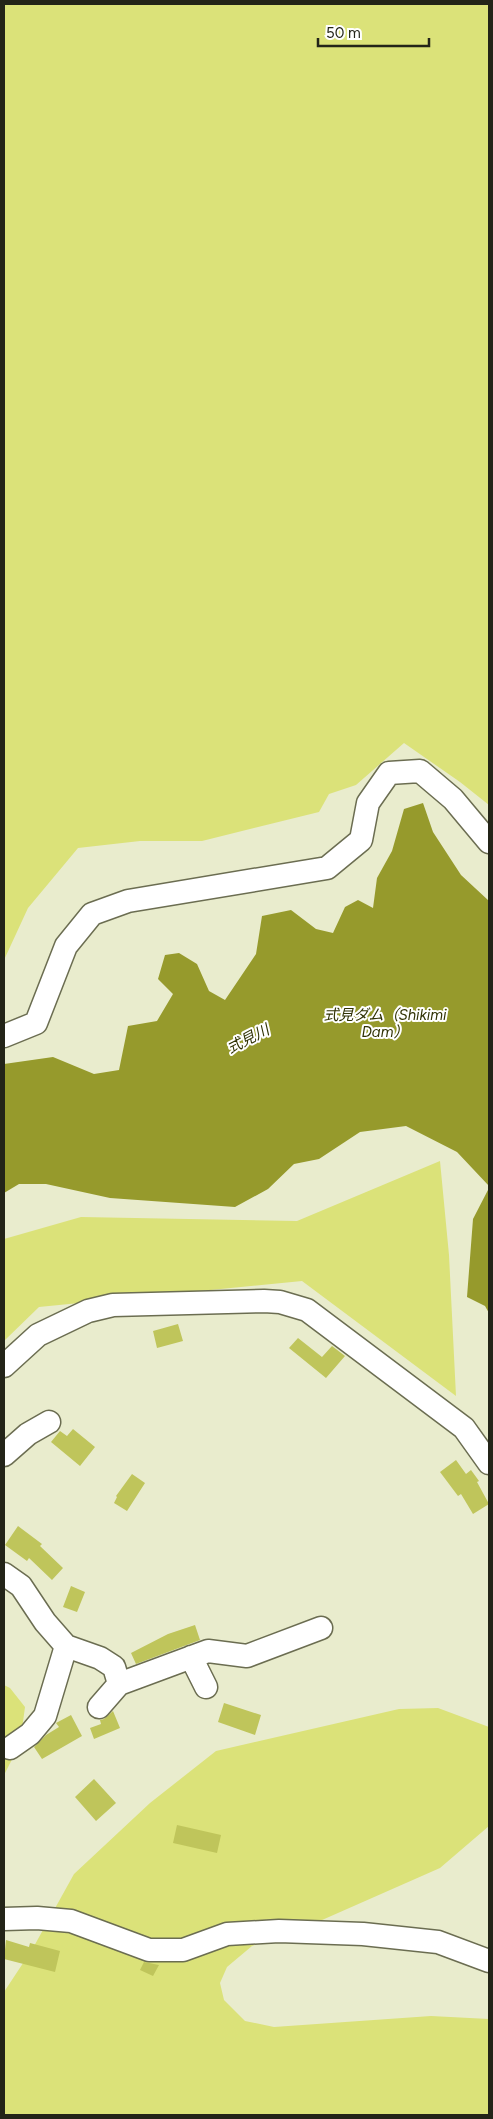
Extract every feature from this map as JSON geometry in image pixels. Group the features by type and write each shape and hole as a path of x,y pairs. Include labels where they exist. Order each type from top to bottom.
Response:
{"street":[{"path":"4,1036 36,1022 66,946 92,914 128,902 327,868 361,840 368,803 389,773 420,771 453,799 489,842"},
{"path":"4,1366 38,1335 88,1311 113,1305 280,1302 308,1310 464,1428 489,1463"},
{"path":"4,1455 28,1434 49,1422"},
{"path":"4,1574 21,1586 45,1622 66,1646 100,1658 114,1667 119,1684"},
{"path":"99,1707 119,1684 191,1657 208,1652 246,1656 321,1628"},
{"path":"10,1748 30,1734 45,1716 66,1646"},
{"path":"191,1657 206,1687"},
{"path":"4,1919 37,1918 71,1921 149,1950 183,1950 227,1934 279,1931 364,1934 438,1942 489,1961"}],"green space":[{"path":"4,4 489,4 489,805 404,743 356,785 329,794 319,812 202,841 140,841 78,848 28,908 4,960"},
{"path":"440,1161 449,1255 456,1396 302,1281 39,1307 4,1341 4,1239 81,1217 297,1221"},
{"path":"4,1685 10,1688 25,1707 20,1744 4,1775"},
{"path":"438,1708 489,1727 489,1826 440,1868 313,1924 252,1946 227,1967 220,1983 224,2000 245,2021 274,2027 431,2016 489,2019 489,2115 4,2115 4,1992 33,1948 74,1874 150,1803 216,1751 399,1709"}],"water":[{"name":"式見ダム（Shikimi Dam）","path":"423,803 433,832 461,875 489,901 489,1186 457,1152 406,1126 360,1132 319,1159 294,1164 268,1189 235,1207 110,1198 46,1184 19,1184 4,1193 4,1064 53,1057 94,1074 119,1070 128,1026 157,1021 173,994 158,979 165,955 179,953 197,964 209,991 225,1000 256,954 262,916 291,910 316,929 333,933 345,907 358,900 373,908 377,878 392,851 404,809"},
{"path":"489,1188 489,1313 485,1306 467,1297 473,1219"}],"building":[{"path":"178,1324 183,1341 157,1348 153,1331"},
{"path":"298,1338 322,1357 332,1346 345,1356 326,1378 289,1348"},
{"path":"73,1429 95,1447 80,1466 51,1442 60,1431 67,1436"},
{"path":"456,1460 466,1474 471,1470 479,1481 477,1482 489,1504 473,1514 461,1494 458,1496 440,1472"},
{"path":"132,1474 145,1483 127,1511 114,1503 116,1496"},
{"path":"18,1526 42,1544 40,1546 63,1568 52,1580 29,1558 27,1561 5,1545"},
{"path":"71,1586 85,1592 77,1612 63,1607"},
{"path":"195,1625 200,1640 136,1664 131,1653 168,1634"},
{"path":"224,1703 261,1715 255,1735 218,1722"},
{"path":"113,1711 120,1728 94,1739 90,1728 101,1724 100,1720"},
{"path":"71,1715 82,1736 42,1759 34,1747 46,1735 59,1727 56,1723"},
{"path":"94,1779 116,1803 96,1821 75,1797"},
{"path":"177,1825 221,1835 217,1853 173,1843"},
{"path":"6,1940 29,1947 30,1943 60,1951 55,1972 4,1959"},
{"path":"144,1962 159,1965 153,1976 140,1970"}],"water label":[{"name":"式見川","path":"248,1039"}]}
